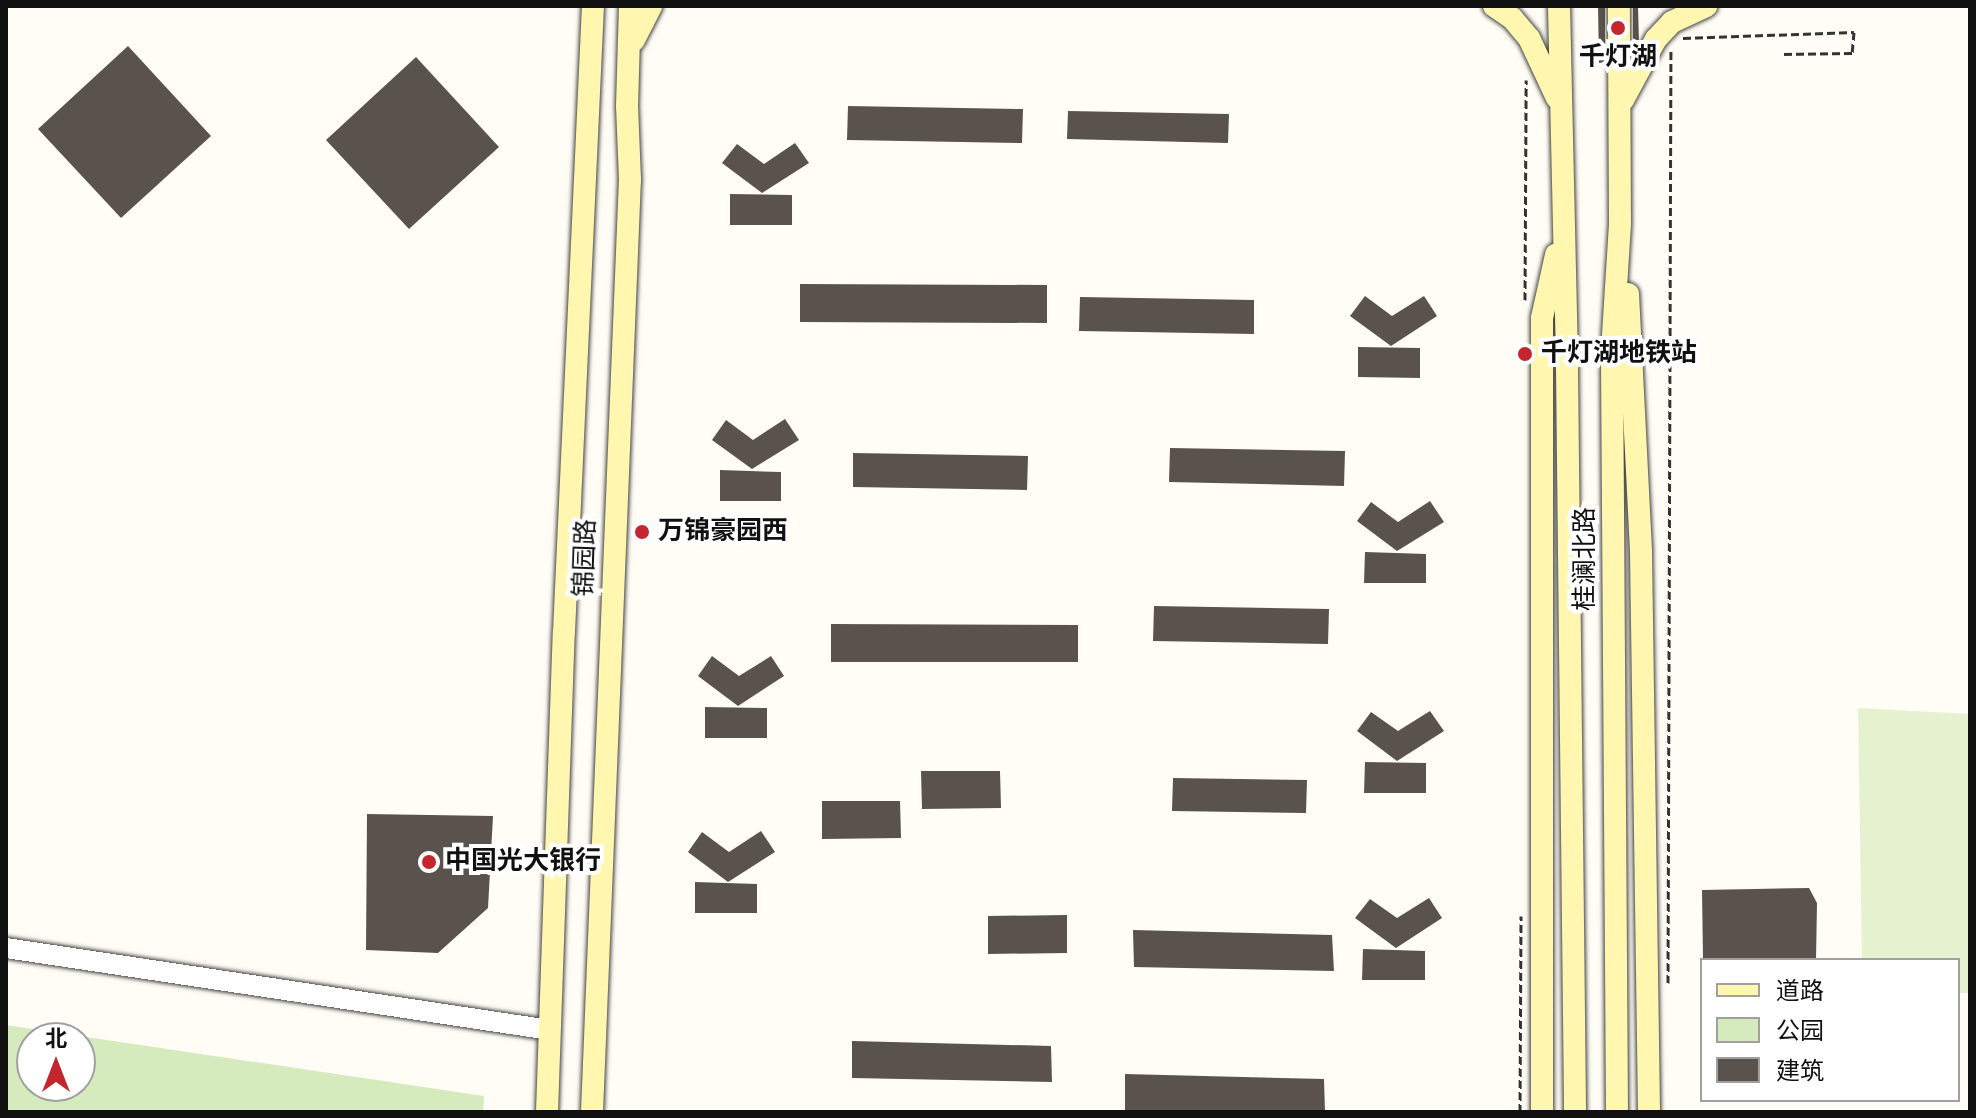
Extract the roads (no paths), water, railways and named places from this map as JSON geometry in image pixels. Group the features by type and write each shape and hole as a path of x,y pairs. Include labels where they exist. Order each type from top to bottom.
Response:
{"main road":[{"path":"579,6 589,50"},
{"path":"547,1112 593,6"},
{"name":"锦园路","path":"592,1112 630,180 630,6"},
{"path":"628,52 651,6"},
{"path":"1494,6 1512,18 1529,38 1561,106"},
{"name":"桂澜北路","path":"1559,6 1575,1112"},
{"name":"桂澜北路","path":"1617,1112 1612,351 1620,223 1619,6"},
{"path":"1619,109 1656,39 1672,22 1706,6"},
{"path":"1542,1112 1542,318 1564,218"},
{"path":"1620,223 1629,302 1641,552 1649,1112"}],"street":[{"path":"6,948 550,1030"}],"place":[{"name":"千灯湖","path":"1618,28"},
{"name":"千灯湖地铁站","path":"1525,354"},
{"name":"万锦豪园西","path":"642,532"},
{"name":"中国光大银行","path":"429,862"}]}
